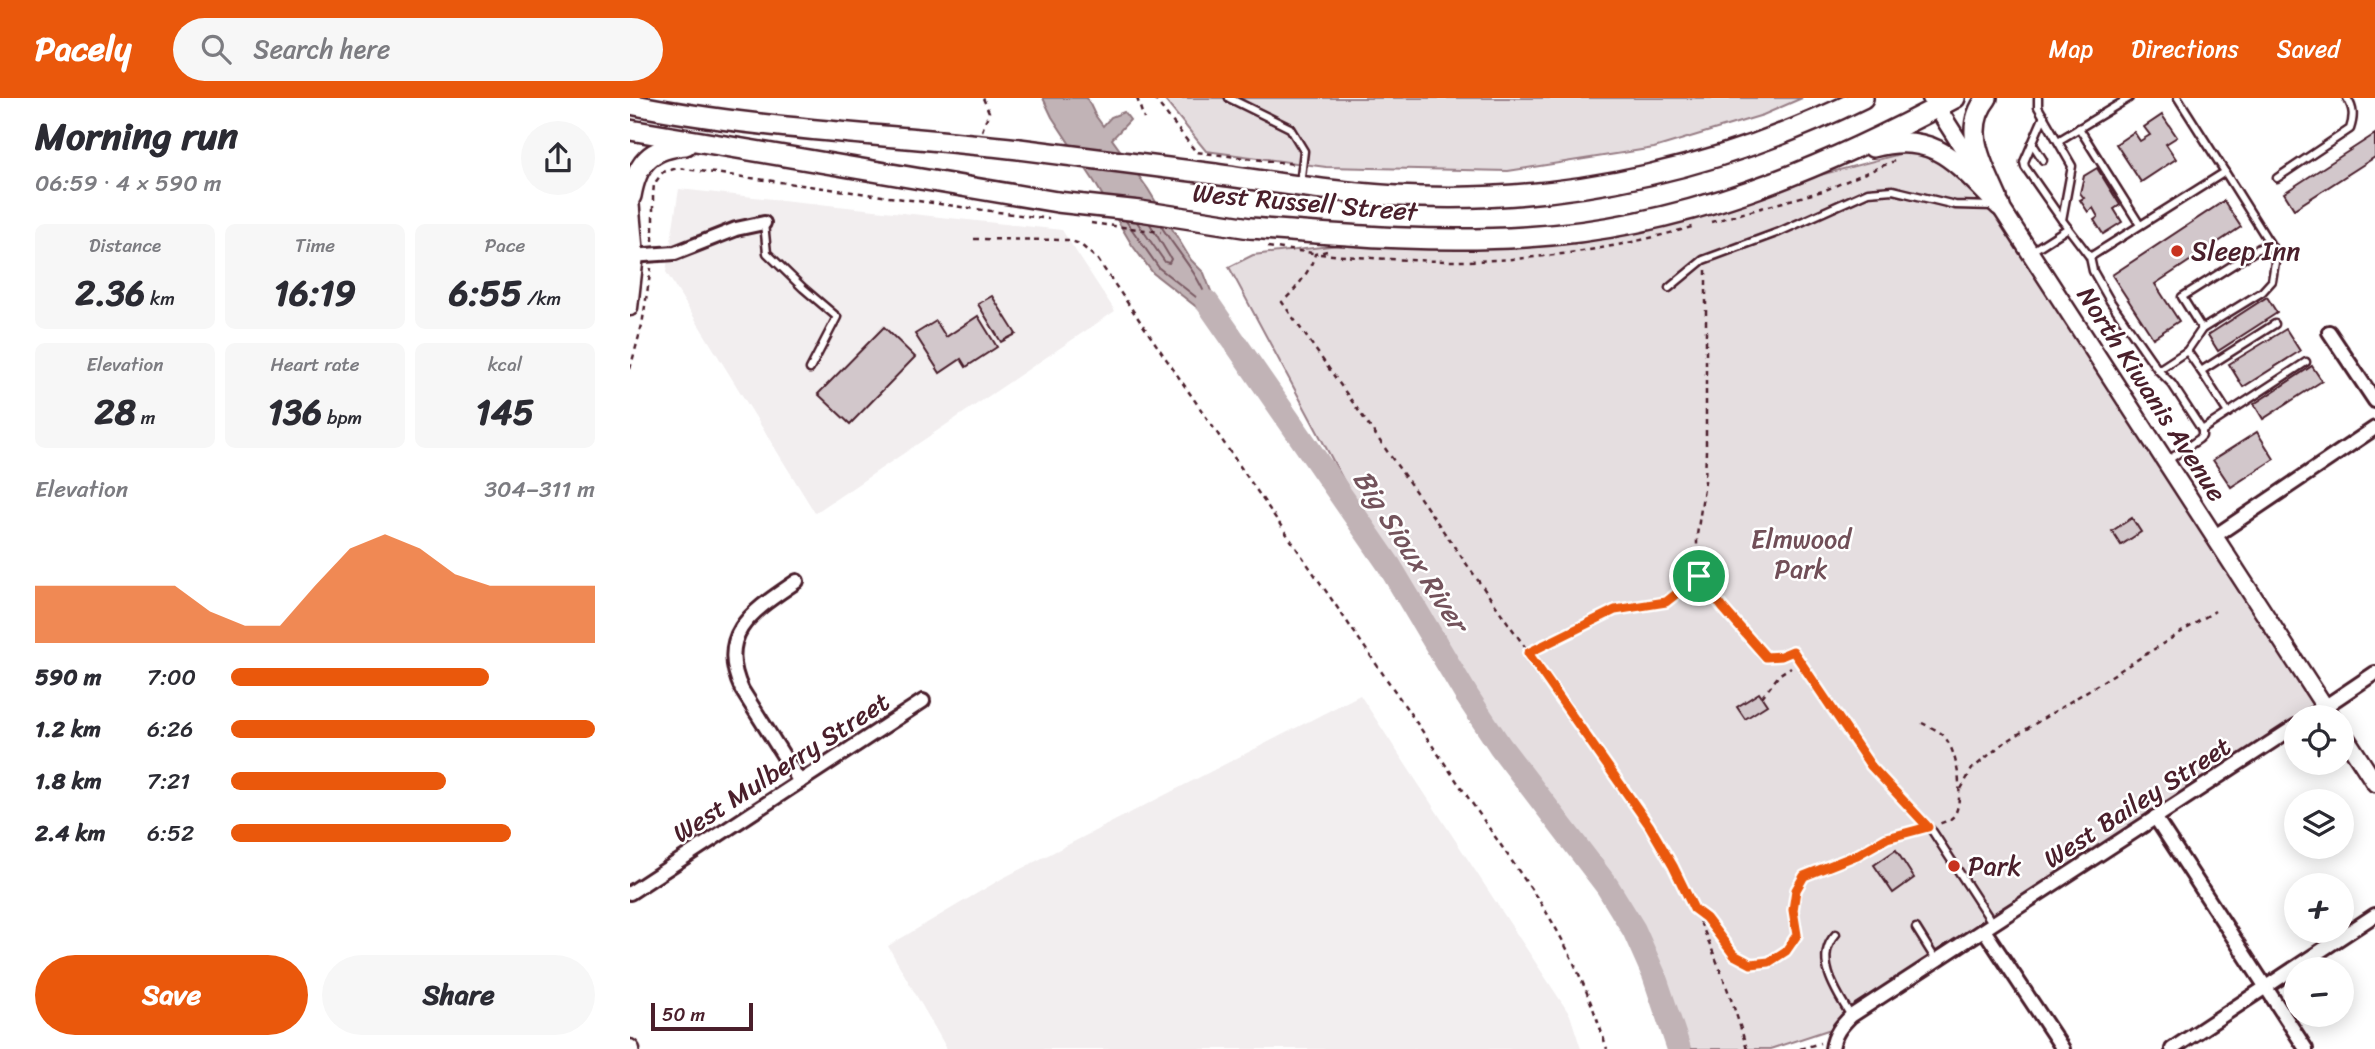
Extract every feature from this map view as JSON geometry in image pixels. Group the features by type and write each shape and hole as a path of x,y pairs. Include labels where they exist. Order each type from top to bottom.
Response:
{"highway":[{"name":"West Russell Street","path":"630,104 732,122 980,144 1299,187 1422,197 1519,195 1608,184 1702,162 1806,125 1863,98"},
{"name":"West Russell Street","path":"630,131 1058,211 1140,211 1251,228 1390,239 1490,239 1570,233 1689,211 1829,162 1934,103 1955,98"},
{"path":"1987,98 1979,110 1974,134 1976,147 2000,205"},
{"path":"1829,162 1891,143 1918,142 1954,161 2000,205"},
{"path":"631,192 637,170 660,150 689,144 716,146"}],"main road":[{"name":"North Kiwanis Avenue","path":"1934,103 2324,705"},
{"path":"2354,751 2375,783"}],"street":[{"path":"630,309 633,255 631,192"},
{"path":"633,255 675,253 736,229 764,223"},
{"path":"2329,332 2375,401"},
{"path":"2215,536 2375,428"},
{"path":"797,581 747,619 736,638 732,658 742,690 800,782"},
{"path":"2336,705 2375,673"},
{"name":"West Mulberry Street","path":"630,893 923,701"},
{"name":"West Bailey Street","path":"1833,1044 1840,1026 1851,1016 2284,734"},
{"path":"2155,817 2306,1049"},
{"path":"2172,1049 2375,915"},
{"path":"1989,927 2063,1049"}],"lane":[{"path":"1229,98 1290,128 1304,151 1299,187"},
{"path":"2038,98 2038,107 2072,166 2062,220"},
{"path":"2057,141 2129,98"},
{"path":"2158,370 2187,351 2202,329 2269,287 2275,262 2269,242 2178,98"},
{"path":"2277,178 2350,129 2354,118 2353,107 2347,98"},
{"path":"2043,116 2024,162 2025,167 2090,257 2093,271 2110,301 2158,370 2172,384 2202,430 2199,439 2167,461"},
{"path":"2079,128 2140,225"},
{"path":"2032,144 2043,160"},
{"path":"2090,257 2225,172"},
{"path":"2060,183 2066,193"},
{"path":"1669,288 1703,260 1779,232 1868,192 1893,190 1955,205 2000,205"},
{"path":"764,223 767,253 837,317 810,369"},
{"path":"2031,253 2068,228"},
{"path":"2202,329 2182,297 2269,242"},
{"path":"2201,371 2275,324"},
{"path":"2187,351 2228,413"},
{"path":"2202,430 2306,362"},
{"path":"1795,654 1871,766 1928,827 1989,927"},
{"path":"1916,928 1936,960"},
{"path":"1836,934 1825,951 1835,990 1851,1016"}],"path":[{"path":"980,144 982,129 989,112 983,98"},
{"path":"1137,98 1144,119"},
{"path":"1154,98 1196,152 1301,165"},
{"path":"653,239 654,184 663,172 678,168 1058,211"},
{"path":"1084,223 1164,232"},
{"path":"974,239 1068,240 1080,244 1098,260 1546,911 1564,940 1584,982 1607,1049"},
{"path":"1315,254 1289,297 1282,302 1649,825 1694,909 1727,987 1747,1049"},
{"path":"1703,260 1707,272 1706,450 1705,482 1697,535 1699,576 1766,657 1781,656 1793,651 1795,654"},
{"path":"630,369 642,326 652,265"},
{"path":"1528,653 1615,610 1666,602 1699,576"},
{"path":"1959,792 1972,769 2001,745 2215,611"},
{"path":"1762,697 1780,674 1800,662"},
{"path":"1694,909 1706,918 1734,955 1751,964 1769,962 1786,951 1797,935 1793,910 1796,890 1804,876 1857,855 1887,838 1949,820 1956,814 1959,792 1951,748 1942,734 1923,723"},
{"path":"1800,1049 1833,1044"}],"shaded area":[{"path":"679,189 1062,230 1115,311 815,513 666,272"},
{"path":"1360,695 1570,1015 1581,1049 947,1049 888,946 1003,878"}],"green space":[{"path":"1163,98 1802,98 1763,115 1654,148 1508,171 1326,167 1206,151"},
{"name":"Elmwood Park","path":"1930,146 2000,206 2324,705 2284,705 2284,734 1840,1026 1770,1049 1679,1049 1654,975 1634,930 1607,886 1500,746 1429,633 1389,565 1229,267 1253,255 1390,239 1570,233 1729,199"}],"water":[{"path":"1043,98 1087,98 1103,126 1111,117 1124,112 1130,120 1112,139 1148,189 1191,260 1204,273 1226,330 1153,273 1132,245 1052,117"}],"building":[{"path":"2162,115 2177,137 2166,144 2176,159 2141,182 2116,144 2134,132 2140,141 2150,135 2144,127"},
{"path":"2375,134 2375,157 2294,209 2284,193"},
{"path":"2097,168 2120,205 2114,209 2122,222 2103,234 2094,220 2098,217 2093,208 2088,212 2080,200 2084,198 2080,193 2084,176"},
{"name":"Sleep Inn","path":"2224,201 2241,227 2155,284 2179,321 2153,338 2112,275"},
{"path":"992,296 1016,334 1001,342 978,304"},
{"path":"2267,297 2277,313 2218,351 2208,335"},
{"path":"978,316 997,347 966,367 961,359 940,373 915,334 936,321 946,337"},
{"path":"884,327 915,357 850,424 818,394"},
{"path":"2286,329 2300,351 2243,387 2229,364"},
{"path":"2312,366 2322,381 2263,419 2254,404"},
{"path":"2257,432 2274,459 2231,487 2213,460"},
{"path":"2132,518 2141,532 2121,545 2112,531"},
{"path":"1759,693 1767,705 1745,719 1737,707"},
{"path":"1896,850 1914,878 1893,893 1874,865"}],"waterway":[{"name":"Big Sioux River","path":"1207,302 1389,565 1500,746 1607,886 1634,930 1654,975 1679,1049"}],"place":[{"name":"Sleep Inn","path":"2177,251"},
{"name":"Park","path":"1954,866"}],"route":[{"path":"1699,576 1766,657 1781,656 1793,651 1861,753 1928,827 1887,838 1857,855 1804,876 1796,890 1793,910 1797,935 1786,951 1769,962 1751,964 1734,955 1706,918 1694,909 1649,825 1528,653 1615,610 1666,602 1699,576"}]}
